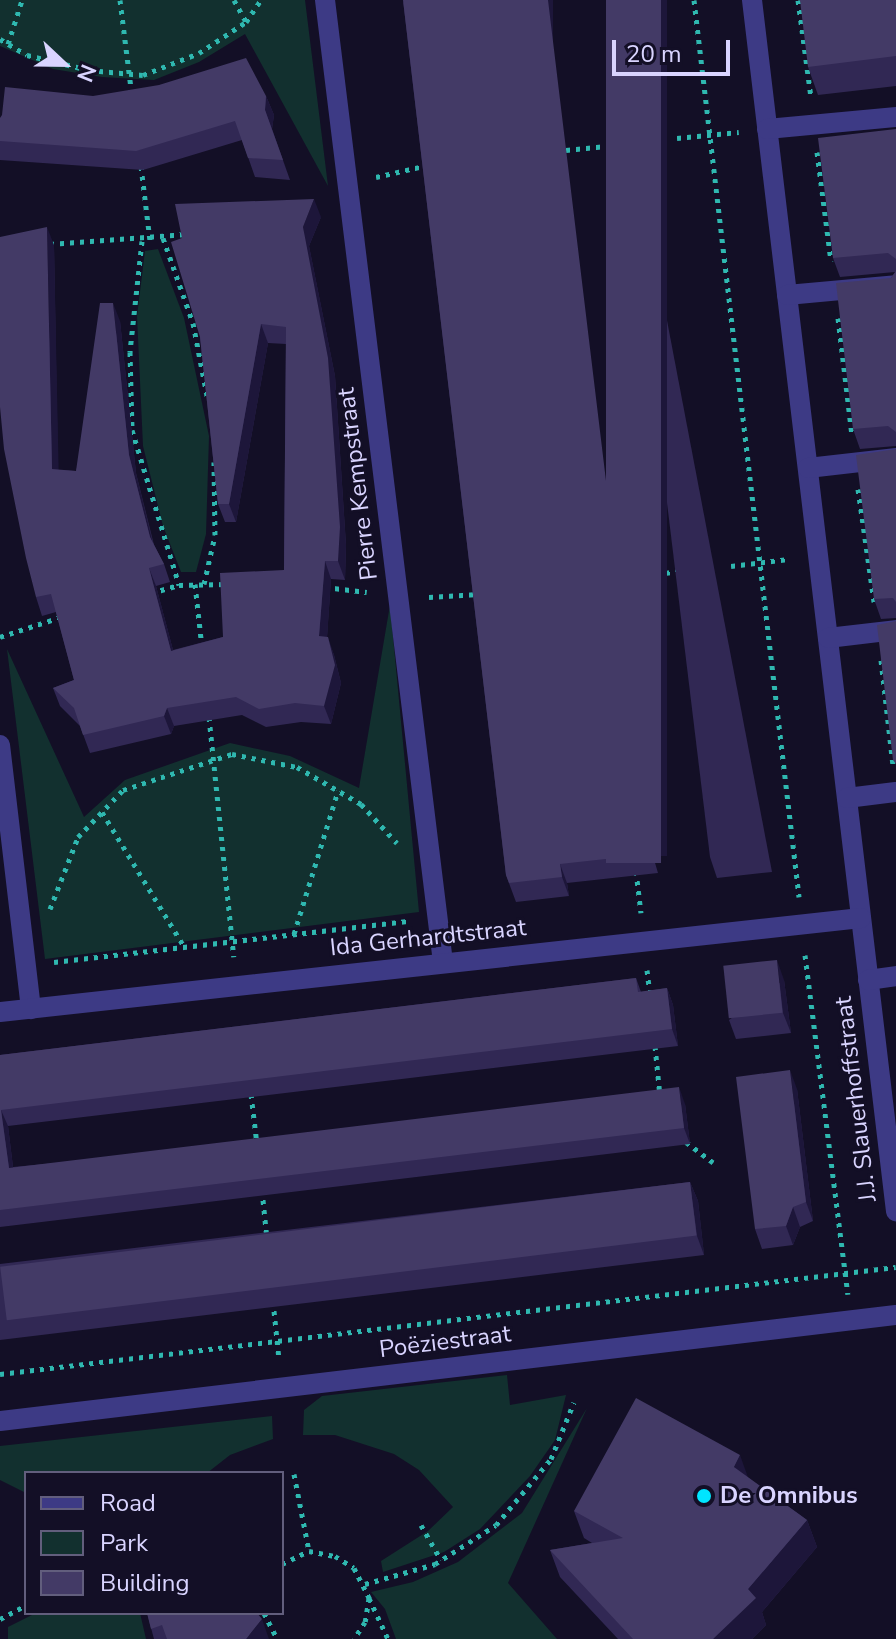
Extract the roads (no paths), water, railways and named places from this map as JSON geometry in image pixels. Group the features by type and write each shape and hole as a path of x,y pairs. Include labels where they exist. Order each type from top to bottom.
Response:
{"street":[{"name":"Pierre Kempstraat","path":"325,0 443,962"},
{"name":"J.J. Slauerhoffstraat","path":"752,0 896,1211"},
{"path":"767,129 896,117"},
{"path":"787,295 896,285"},
{"path":"808,468 896,458"},
{"path":"828,638 887,631"},
{"path":"0,745 31,1009"},
{"path":"847,798 896,792"},
{"name":"Ida Gerhardtstraat","path":"0,1012 861,918"},
{"name":"J.J. Slauerhoffstraat","path":"868,980 896,976"},
{"name":"Poëziestraat","path":"0,1421 896,1315"}],"place":[{"name":"De Omnibus","path":"704,1496"}]}
